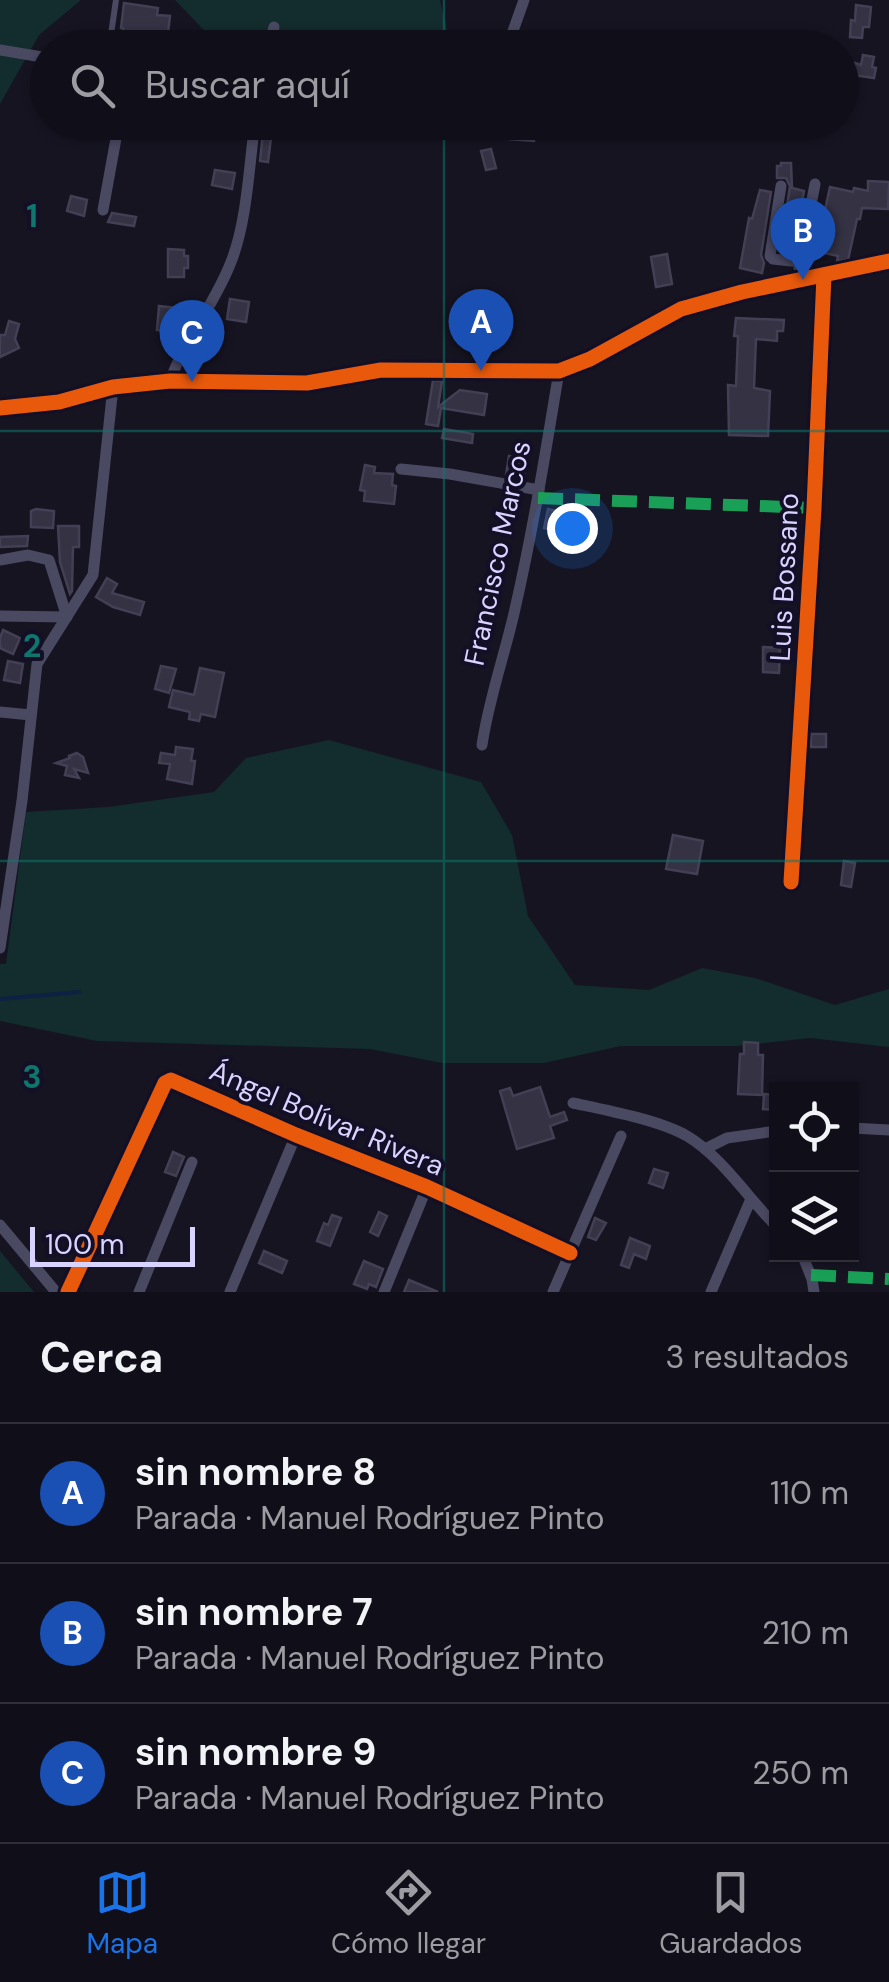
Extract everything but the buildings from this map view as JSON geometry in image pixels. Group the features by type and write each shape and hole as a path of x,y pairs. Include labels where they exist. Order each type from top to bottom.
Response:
{"street":[{"path":"513,30 524,0"},
{"path":"0,50 30,55"},
{"path":"103,210 116,140"},
{"path":"170,381 178,358 232,262 239,239 253,140"},
{"path":"797,281 815,184"},
{"path":"781,186 770,256 800,262"},
{"path":"0,408 59,402 113,387 170,381 307,383 381,370 560,371 681,310 742,292 889,261"},
{"name":"Luis Bossano","path":"790,882 814,508 824,275"},
{"name":"Francisco Marcos","path":"482,745 488,705 514,611 560,371"},
{"path":"0,948 37,664 93,575 113,387"},
{"path":"401,469 539,490"},
{"path":"0,560 28,555 49,560 67,617"},
{"path":"0,616 67,617"},
{"path":"0,712 32,715"},
{"name":"Ángel Bolívar Rivera","path":"68,1292 168,1080 427,1186 570,1253"},
{"path":"573,1103 623,1114 686,1135 705,1149 769,1218"},
{"path":"859,1128 889,1130"},
{"path":"705,1149 727,1138 769,1132"},
{"path":"230,1292 296,1135"},
{"path":"553,1292 621,1136"},
{"path":"139,1292 192,1162"},
{"path":"384,1292 427,1186"},
{"path":"710,1292 751,1199"},
{"path":"0,1226 56,1292"},
{"path":"806,1262 814,1292"}],"lane":[{"path":"112,30 116,0"}],"green space":[{"path":"0,0 81,0 45,30 30,30 30,51 0,104"},
{"path":"175,0 440,0 447,30 204,30"},
{"path":"329,740 481,782 512,835 528,916 575,985 649,990 702,968 755,978 835,1005 889,989 889,1047 810,1038 737,1046 621,1046 544,1063 442,1063 370,1049 97,1041 0,1021 0,964 6,964 26,812 108,807 214,792 246,758"},
{"path":"0,1251 34,1292 0,1292"}],"waterway":[{"path":"0,999 79,992"}],"marked path":[{"path":"538,498 814,508"},
{"path":"811,1275 889,1279"}],"cycle path":[{"path":"0,408 59,402 113,387 170,381 307,383 381,370 559,371 590,359 681,309 889,261"},
{"path":"791,882 824,275"},
{"path":"68,1292 165,1083 171,1080 427,1187 570,1253"}],"place":[{"name":"sin nombre 7","path":"803,280"},
{"name":"sin nombre 8","path":"481,371"},
{"name":"sin nombre 9","path":"192,382"}]}
